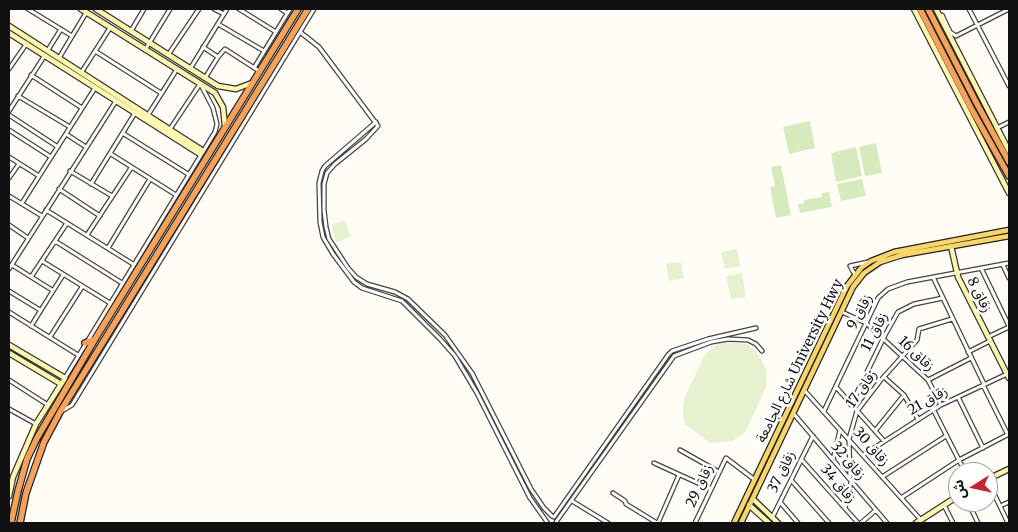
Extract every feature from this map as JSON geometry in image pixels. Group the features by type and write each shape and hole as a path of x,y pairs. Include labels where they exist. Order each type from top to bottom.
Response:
{"highway":[{"path":"12,523 27,459 45,424 158,237 215,137 225,127 252,83 257,69 275,47 298,9"},
{"path":"20,523 26,493 44,442 60,412 301,28 308,9"},
{"path":"920,9 971,108 1009,176"},
{"path":"928,9 956,56 1009,162"},
{"path":"269,43 275,47"},
{"path":"943,54 945,69"},
{"path":"152,234 158,237"},
{"path":"136,273 143,278"},
{"path":"85,343 95,339"},
{"path":"37,422 45,424"},
{"path":"18,491 26,493"}],"main road":[{"name":"شارع الجامعة University Hwy","path":"734,523 847,286 855,275 871,261 900,250 1008,229"},
{"name":"شارع الجامعة University Hwy","path":"741,523 853,287 864,273 873,266 897,256 1009,236"},
{"path":"806,371 811,374"}],"street":[{"path":"28,9 72,36"},
{"path":"81,9 215,93 221,102 224,112 225,127"},
{"path":"96,9 218,86 231,89 252,83"},
{"path":"131,30 144,9"},
{"path":"145,50 170,9"},
{"path":"168,55 199,9"},
{"path":"214,9 224,14"},
{"path":"190,69 227,9"},
{"path":"239,9 276,32"},
{"path":"205,78 225,49 257,69 264,51 289,11 281,9"},
{"path":"314,9 301,28 319,47 377,124"},
{"path":"914,9 1009,193"},
{"path":"936,9 956,56 1009,151"},
{"path":"970,9 1009,86"},
{"path":"942,15 950,32 958,35 1008,10"},
{"path":"59,58 87,12"},
{"path":"218,24 264,51"},
{"path":"81,73 110,28"},
{"path":"9,111 61,29"},
{"path":"10,31 59,58 116,100 202,152"},
{"path":"9,69 11,62 27,42"},
{"path":"203,47 218,58"},
{"path":"95,51 161,93"},
{"path":"46,52 95,88 104,90 170,129 202,152"},
{"path":"148,116 177,69"},
{"path":"31,75 82,108"},
{"path":"170,129 200,84"},
{"path":"9,496 11,476 37,422 188,174 202,152 215,137 216,118 213,108 200,84"},
{"path":"22,204 95,88"},
{"path":"18,96 70,127"},
{"path":"9,269 116,100"},
{"path":"92,184 136,113"},
{"path":"9,115 58,146"},
{"path":"997,128 1009,122"},
{"path":"377,124 366,139 335,164 327,173 324,191 327,232 336,250 356,277 367,284 395,292 408,299 445,335 472,373 531,489 541,504 553,516 556,523"},
{"path":"377,124 322,171 319,183 322,233 333,254 354,282 362,288 402,301 440,339 463,367 522,483 547,523"},
{"path":"9,130 51,157"},
{"path":"66,134 86,147"},
{"path":"124,134 188,174"},
{"path":"60,412 72,406 155,270 229,143"},
{"path":"110,154 176,195"},
{"path":"9,157 39,176"},
{"path":"9,178 19,164"},
{"path":"87,236 132,168"},
{"path":"70,171 113,196"},
{"path":"108,248 150,179"},
{"path":"59,189 100,216"},
{"path":"9,196 42,216"},
{"path":"46,210 133,264"},
{"path":"31,277 67,223"},
{"path":"9,227 28,238"},
{"path":"322,233 327,232"},
{"path":"55,241 122,283"},
{"name":"زقاق 8","path":"951,246 956,272 1008,376"},
{"path":"42,261 110,303"},
{"path":"855,275 850,266 871,261"},
{"name":"زقاق 9","path":"824,411 878,298 888,289 907,282 1009,263"},
{"path":"12,264 52,290"},
{"path":"1003,265 1009,278"},
{"path":"968,352 1009,327 981,268"},
{"path":"31,326 63,274"},
{"path":"901,498 959,460 1008,435 933,278"},
{"path":"50,337 82,287"},
{"path":"9,291 40,310"},
{"name":"زقاق 11","path":"852,405 883,339 899,311 914,304 943,298"},
{"path":"9,312 78,355"},
{"name":"زقاق 16","path":"842,312 866,323 928,380 941,405"},
{"name":"زقاق 17","path":"845,508 850,480 849,440 857,411 917,340 919,328 952,319"},
{"path":"547,523 548,518 553,516 668,354 708,339 756,328"},
{"path":"440,339 445,335"},
{"path":"556,523 676,354 711,342 733,338 752,342 762,351"},
{"path":"9,345 65,378"},
{"path":"9,353 61,384"},
{"path":"928,380 971,358"},
{"name":"زقاق 21","path":"863,455 933,409 1008,376"},
{"path":"884,377 904,394 918,419"},
{"path":"9,380 48,405"},
{"path":"836,387 884,441"},
{"name":"زقاق 30","path":"804,389 901,498 918,522"},
{"path":"875,431 904,394"},
{"path":"958,397 983,448"},
{"path":"9,409 37,422"},
{"path":"933,409 959,460"},
{"name":"زقاق 32","path":"793,413 887,523"},
{"path":"833,460 840,429"},
{"name":"زقاق 37","path":"772,518 813,436"},
{"path":"882,477 946,436"},
{"path":"680,450 719,472"},
{"name":"زقاق 29","path":"695,523 726,458 755,480"},
{"name":"زقاق 34","path":"801,458 860,523"},
{"path":"654,463 711,489"},
{"path":"614,493 625,501 626,504 657,523 679,475"},
{"path":"791,480 829,523"},
{"path":"753,499 778,523"},
{"path":"572,501 608,523"},
{"path":"780,502 798,523"},
{"path":"918,522 948,502"},
{"path":"998,502 1008,523"},
{"path":"1000,506 1009,502"},
{"path":"944,504 953,523"},
{"path":"750,506 769,523"},
{"path":"860,523 876,510"},
{"path":"971,523 977,522"}],"green space":[{"path":"810,121 815,148 789,154 783,127"},
{"path":"876,143 882,173 865,176 859,147"},
{"path":"856,147 862,176 836,182 831,153"},
{"path":"781,165 791,215 776,218 770,187 775,186 771,167"},
{"path":"862,179 866,196 841,201 837,184"},
{"path":"829,192 832,207 800,213 798,204 804,203 804,200 822,197 822,193"},
{"path":"345,220 351,237 336,242 331,225"},
{"path":"737,249 740,266 725,269 721,252"},
{"path":"681,262 684,278 669,281 666,264"},
{"path":"742,273 746,297 731,299 726,276"},
{"path":"726,342 746,344 756,351 766,368 767,385 746,431 733,441 710,443 686,425 683,417 684,399 704,356 718,344"}]}
